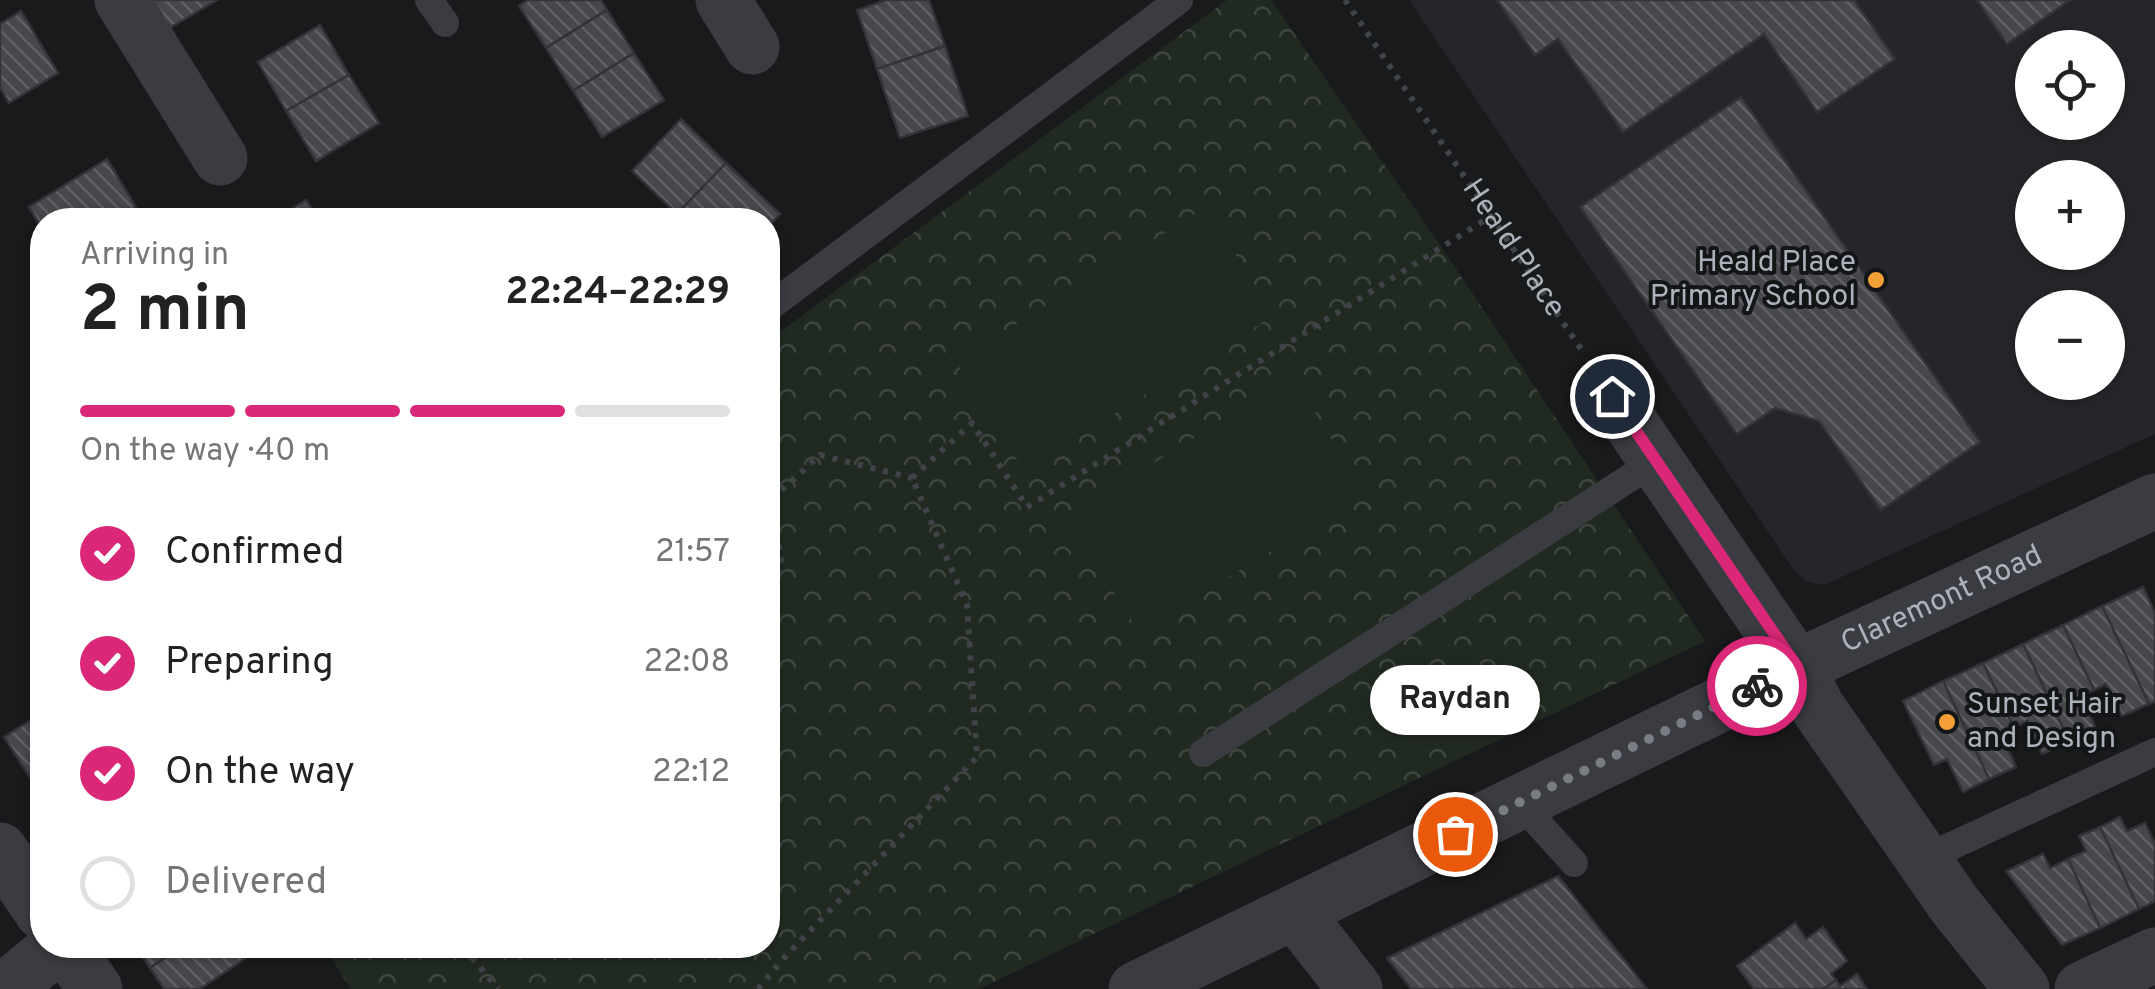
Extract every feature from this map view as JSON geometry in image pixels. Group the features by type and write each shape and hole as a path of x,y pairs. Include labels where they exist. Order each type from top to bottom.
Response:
{"street":[{"path":"122,0 220,158"},
{"path":"723,0 752,47"},
{"path":"1612,396 1797,667 1818,708 1954,904 2022,989"},
{"name":"Claremont Road","path":"1136,989 1797,667 2155,501"},
{"path":"0,850 30,894"},
{"path":"1295,912 1355,989"},
{"path":"2082,989 2155,955"},
{"path":"6,989 45,958"},
{"path":"72,958 96,989"}],"lane":[{"path":"780,299 1179,0"},
{"path":"1203,753 1656,461"},
{"path":"1923,859 2155,752"},
{"path":"1520,802 1574,863"}],"path":[{"name":"Heald Place","path":"1344,0 1612,396"},
{"path":"912,478 972,423 1027,507 1492,215"},
{"path":"780,492 820,455 912,478"},
{"path":"758,989 977,758 966,605 912,478"},
{"path":"473,958 498,989"}],"shaded area":[{"name":"Heald Place Primary School","path":"1409,0 2155,0 2155,434 1824,585 1806,581 1793,569"}],"green space":[{"path":"1227,0 1271,0 1705,641 979,989 351,989 331,958 780,958 780,332"},
{"path":"1207,207 1273,316 1023,470 956,361"},
{"path":"1293,377 1365,493 1139,632 1067,517"}],"building":[{"path":"148,0 217,0 166,30"},
{"path":"528,0 601,0 607,10 546,48 519,6"},
{"path":"886,0 929,0 945,46 877,69 857,10"},
{"path":"1497,0 1854,0 1895,59 1817,112 1764,34 1623,132 1558,39 1535,55"},
{"path":"1977,0 2070,0 2027,30 2015,30 2015,38 2007,44"},
{"path":"607,10 634,53 573,91 546,48"},
{"path":"21,11 58,73 9,103 0,88 0,24"},
{"path":"320,25 349,75 286,111 258,62"},
{"path":"945,46 968,116 900,138 877,69"},
{"path":"634,53 664,100 602,137 573,91"},
{"path":"349,75 379,123 316,161 286,111"},
{"path":"1741,97 1980,442 1881,510 1819,421 1775,408 1737,434 1580,207"},
{"path":"681,119 726,163 683,208 671,208 632,171"},
{"path":"107,159 136,207 30,209"},
{"path":"726,163 774,208 683,208"},
{"path":"306,200 311,208 293,208"},
{"path":"2143,587 2155,613 2155,701 2149,704 2102,606"},
{"path":"2102,606 2149,704 2122,716 2106,684 2094,690 2063,625"},
{"path":"2063,625 2094,690 2081,696 2096,729 2069,741 2023,644"},
{"path":"2023,644 2069,741 2042,754 2027,721 2014,728 1983,663"},
{"path":"1983,663 2014,728 2001,734 2016,767 1989,779 1943,681"},
{"path":"1943,681 1989,779 1963,792 1947,759 1934,765 1903,701"},
{"path":"30,721 30,778 4,737"},
{"path":"2120,817 2127,831 2145,823 2155,844 2155,901 2139,909 2100,827"},
{"path":"2100,827 2139,909 2100,928 2068,859 2086,851 2079,836"},
{"path":"2043,854 2050,868 2068,859 2100,928 2062,945 2006,871"},
{"path":"1558,876 1647,989 1411,989 1387,958"},
{"path":"1795,923 1806,939 1823,927 1847,961 1831,974 1836,980 1823,989 1754,989 1737,966"},
{"path":"143,958 165,958 150,968"},
{"path":"165,958 246,958 200,989 164,989 150,968"},
{"path":"1857,974 1867,989 1823,989 1836,980 1840,986"}],"way so far":[{"path":"1455,834 1757,686"}],"place":[{"name":"Heald Place Primary School","path":"1876,280"},
{"name":"Sunset Hair and Design","path":"1947,722"},
{"name":"Raydan","path":"1455,834"}],"route":[{"path":"1612,396 1797,667 1757,686"}]}
